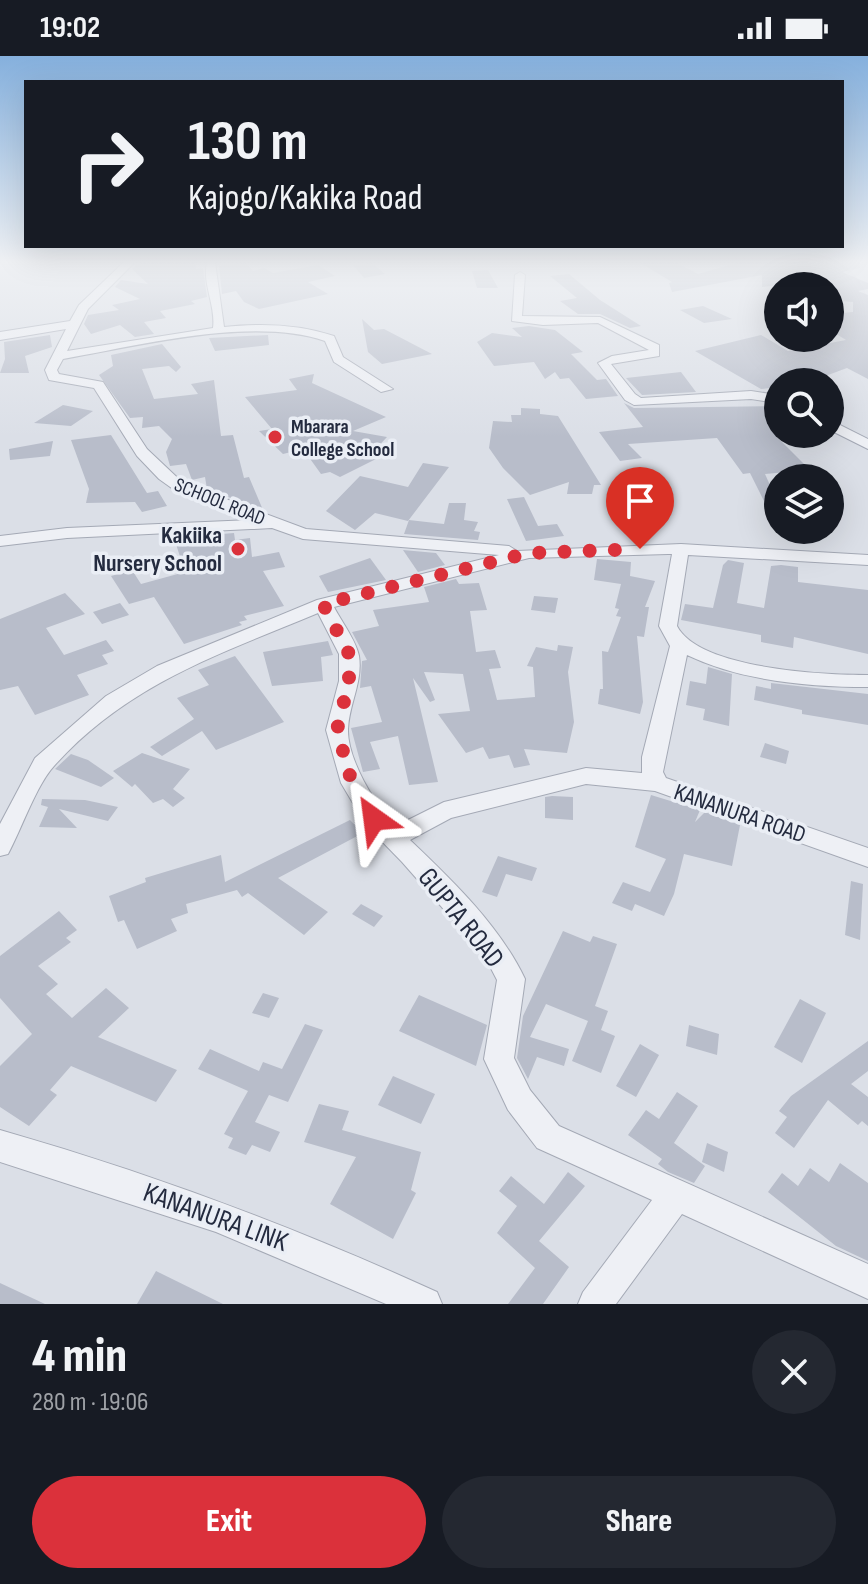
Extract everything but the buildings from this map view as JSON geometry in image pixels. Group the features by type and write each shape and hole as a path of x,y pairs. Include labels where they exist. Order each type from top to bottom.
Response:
{"street":[{"path":"61,356 77,320"},
{"path":"218,332 220,320"},
{"path":"527,320 593,320"},
{"path":"600,320 655,348 655,353 648,356 610,359 604,363 630,397 639,402 751,395 764,397"},
{"path":"0,336 75,324"},
{"path":"61,356 218,332 295,328 320,333 330,339 338,359 386,389"},
{"name":"SCHOOL ROAD","path":"61,356 51,370 54,377 98,385 126,434 165,478 178,486 303,534 529,553"},
{"path":"844,432 868,445"},
{"path":"0,541 67,533 276,524"},
{"path":"681,549 668,626 680,645 717,661 844,682 868,681"},
{"path":"0,847 43,763 113,701 164,670 323,604 529,553 681,549 868,560"},
{"name":"GUPTA ROAD","path":"323,604 349,654 349,681 337,730 352,783 374,819 493,947 511,979 499,1059 519,1100 548,1137 868,1282"},
{"name":"KANANURA ROAD","path":"680,645 653,757 652,772 657,783 868,858"},
{"path":"393,838 444,811 586,776 657,783"},
{"name":"KANANURA LINK","path":"0,1146 188,1204 319,1254 425,1304"},
{"path":"595,1304 676,1195"}],"place":[{"name":"Mbarara College School","path":"275,437"},
{"name":"Kakiika Nursery School","path":"238,549"}],"route":[{"path":"374,819 352,783 337,730 349,681 349,654 323,604 529,553 640,549"}]}
